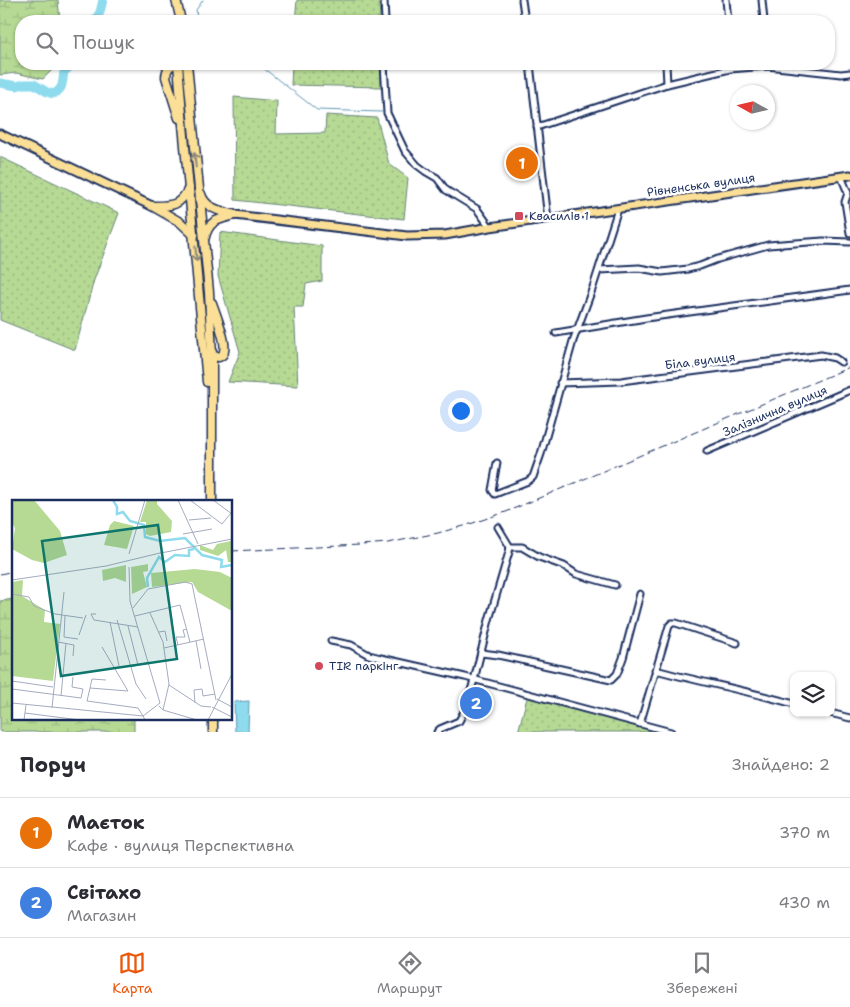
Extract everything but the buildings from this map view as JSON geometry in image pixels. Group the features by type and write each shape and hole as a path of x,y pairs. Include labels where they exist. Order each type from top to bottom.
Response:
{"highway":[{"path":"175,0 176,15"},
{"path":"175,0 179,15"},
{"path":"167,70 166,76 184,131"},
{"path":"178,70 212,431"},
{"path":"187,70 209,292 212,356 212,500"},
{"path":"198,180 205,203 214,208 235,214"},
{"path":"152,206 176,204 183,198 189,188"},
{"path":"152,206 180,222 194,235"},
{"path":"204,244 210,225 217,220 235,214"},
{"path":"204,345 212,356 219,357 225,348 209,292"}],"main road":[{"path":"0,134 152,206"},
{"name":"Рівненська вулиця","path":"235,214 406,236 445,235 850,175"}],"street":[{"path":"384,0 385,15"},
{"path":"522,0 524,15"},
{"path":"726,0 727,15"},
{"path":"762,0 763,15"},
{"path":"384,70 387,113 405,151 425,172 437,178 446,190 477,210 490,227"},
{"path":"531,70 548,219"},
{"path":"666,70 667,84"},
{"path":"537,127 667,84 716,70"},
{"path":"808,70 841,74 850,73"},
{"path":"842,176 848,193 845,202 850,233"},
{"path":"497,463 492,490 495,494 528,481 533,476 541,454 560,383 618,209"},
{"path":"599,270 639,268 662,272 700,266 768,245 850,242"},
{"path":"556,333 646,318 850,290"},
{"name":"Біла вулиця","path":"560,383 621,381 821,355 835,358 842,362"},
{"name":"Залізнична вулиця","path":"707,451 850,390"},
{"path":"437,732 459,721 466,708 510,547 498,527"},
{"path":"510,547 522,547 539,557 564,566 576,574 615,584"},
{"path":"481,653 498,654 611,680 617,674 623,658 640,594"},
{"path":"640,724 655,670 669,626 672,623 737,643"},
{"path":"331,641 351,645 381,658 474,680 670,732"},
{"path":"655,670 790,703"},
{"path":"835,714 850,718"}],"green space":[{"path":"0,0 58,0 59,15 15,15 15,70 52,70 43,79 16,73 0,75"},
{"path":"297,0 379,0 380,15 296,15"},
{"path":"292,70 381,70 381,87 291,85"},
{"path":"234,97 277,101 276,134 325,133 326,115 377,118 389,164 408,178 404,219 235,200"},
{"path":"0,157 119,213 94,280 75,350 0,320"},
{"path":"220,232 322,246 322,281 306,284 303,307 294,307 298,386 228,382 240,352 218,276"},
{"path":"12,599 12,720 134,720 134,732 0,732 0,601"},
{"path":"528,694 671,732 518,732"}],"water":[{"path":"249,701 248,732 235,732 234,702"}],"waterway":[{"path":"98,15 103,0"},
{"path":"197,15 196,10 203,0"},
{"path":"0,83 17,86 34,84 53,94 61,88 64,72 66,70"},
{"path":"266,70 317,110 382,112"}],"railway":[{"path":"232,551 388,543 464,526 506,512 850,367"},
{"path":"0,574 12,571"}],"place":[{"name":"Маєток","path":"522,163"},
{"name":"Квасилів 1","path":"519,216"},
{"name":"TIR паркінг","path":"319,666"},
{"name":"Світахо","path":"476,703"}]}
